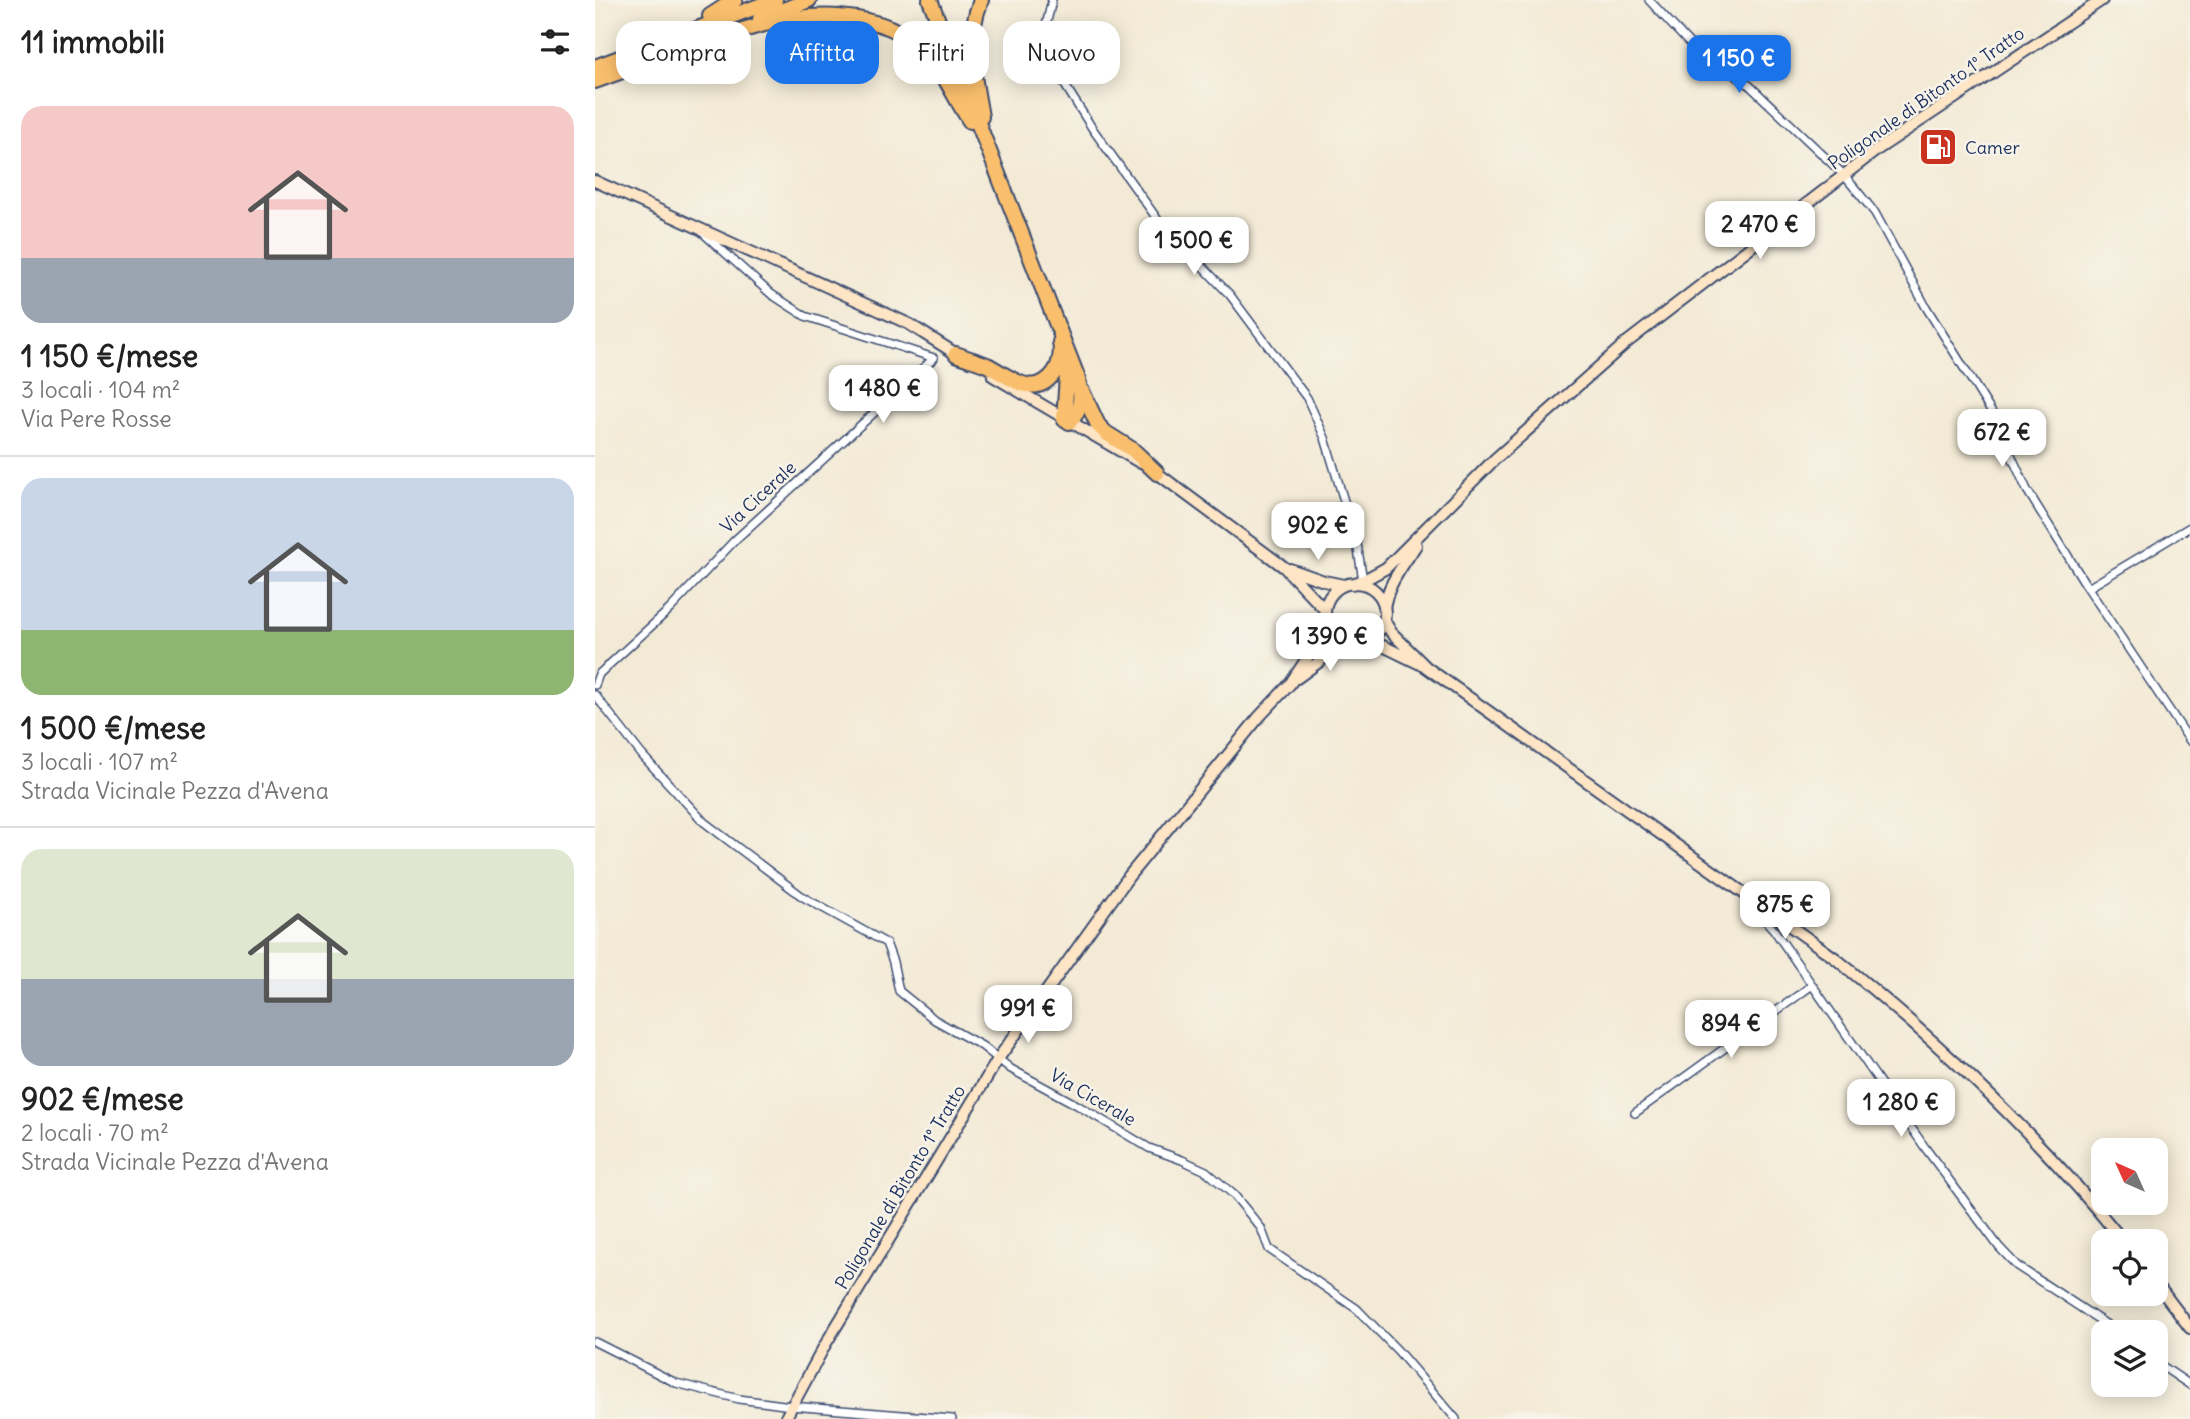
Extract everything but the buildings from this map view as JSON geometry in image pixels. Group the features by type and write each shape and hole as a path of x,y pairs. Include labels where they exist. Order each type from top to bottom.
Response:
{"highway":[{"path":"700,21 736,0"},
{"path":"718,21 775,0"},
{"path":"751,22 809,0"},
{"path":"930,0 1079,385 1098,425 1133,450 1157,473"},
{"path":"981,0 972,24 970,61 987,149"},
{"path":"751,28 783,21 838,17 878,23 912,40 944,75 987,149"},
{"path":"595,67 616,59"},
{"path":"595,81 616,73"},
{"path":"1058,330 1066,376 1066,420"},
{"path":"956,354 988,365 1020,384 1032,386 1042,383 1053,374 1061,349"},
{"path":"1066,420 1079,409 1079,385"}],"main road":[{"name":"Poligonale di Bitonto 1° Tratto","path":"1425,531 1495,458 1626,343 1844,175 1920,120 2102,0"},
{"path":"595,181 909,324 1157,473 1284,567 1325,612 1326,621 1333,634 1345,641 1383,646 1426,667 1835,958 1936,1043 2036,1141 2113,1229"},
{"path":"1290,684 1315,646 1331,595 1386,568 1425,531"},
{"path":"1290,684 1331,653 1362,642 1377,632 1384,615 1387,591 1425,531"},
{"path":"1284,567 1324,581 1353,583 1370,588 1382,601 1391,632 1426,667"},
{"name":"Poligonale di Bitonto 1° Tratto","path":"785,1419 825,1345 998,1059 1129,876 1259,717 1290,684"},
{"path":"2168,1299 2190,1328"}],"street":[{"path":"1052,0 1041,47 1092,128 1158,220 1230,295 1300,387 1313,410 1325,438 1357,544 1353,583"},
{"path":"1649,0 1688,43 1749,85 1844,175 1875,213 1926,307 1992,413 2027,490 2088,588 2190,741"},
{"name":"Via Cicerale","path":"595,685 599,674 670,609 735,540 934,358 805,316 771,294 697,227"},
{"path":"2088,588 2190,527"},
{"name":"Via Cicerale","path":"595,695 642,755 704,822 803,897 886,943 893,962 898,991 935,1020 1149,1148 1206,1171 1234,1195 1261,1228 1269,1249 1357,1309 1398,1351 1456,1419"},
{"path":"1738,889 1774,930 1926,1149 1999,1247 2017,1266 2099,1320"},
{"path":"1635,1113 1811,986"},
{"path":"595,1342 676,1383 739,1399 791,1406 952,1419"},
{"path":"2168,1370 2190,1385"}],"place":[{"name":"Camer","path":"1938,147"}]}
